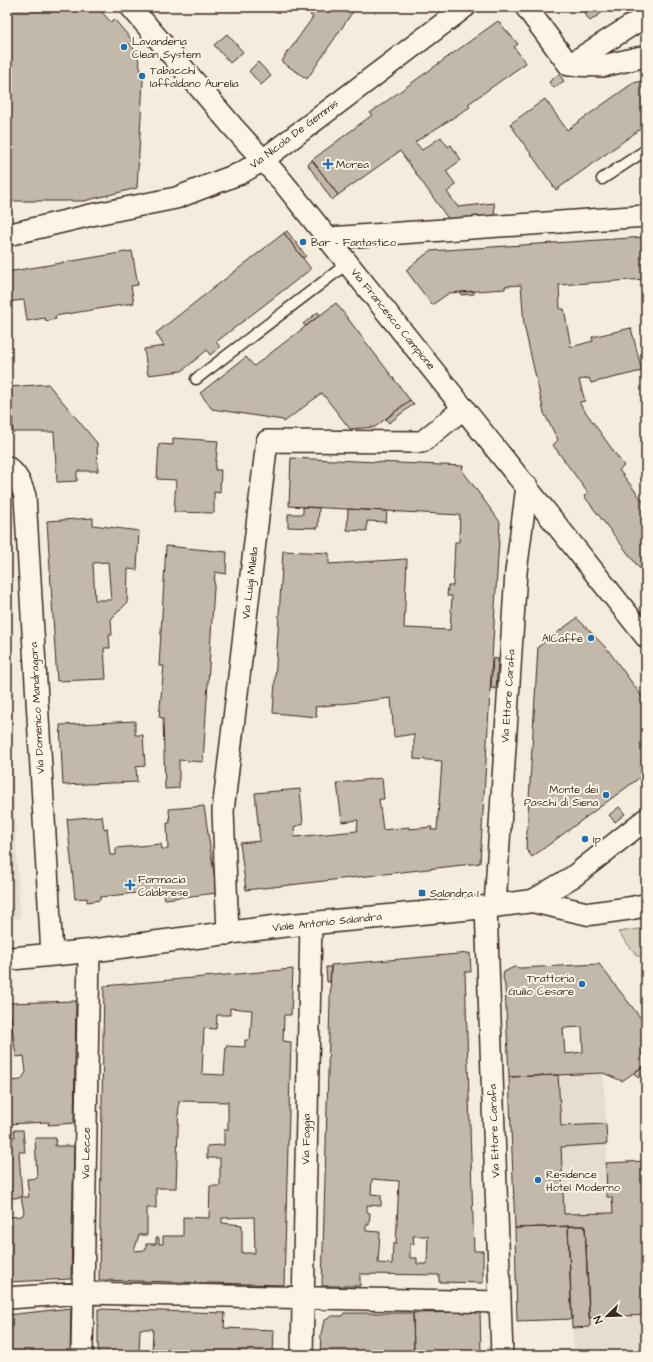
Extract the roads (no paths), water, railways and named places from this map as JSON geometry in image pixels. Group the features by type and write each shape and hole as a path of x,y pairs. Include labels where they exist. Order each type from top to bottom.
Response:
{"street":[{"name":"Via Francesco Campione","path":"131,7 282,181 646,637"},
{"name":"Via Nicola De Gemmis","path":"7,235 91,215 176,198 241,173 263,160 465,7"},
{"path":"526,7 569,65"},
{"path":"569,65 646,16"},
{"path":"569,65 603,66 646,56"},
{"path":"328,238 646,216"},
{"name":"Via Luigi Milella","path":"228,934 223,811 267,441 422,442 464,408"},
{"name":"Via Domenico Mandragora","path":"7,467 13,471 20,482 25,496 52,954"},
{"name":"Via Ettore Carafa","path":"502,1355 490,906 516,572 527,486"},
{"path":"532,901 574,876 646,820"},
{"name":"Viale Antonio Salandra","path":"7,959 89,951 311,924 532,901 589,914 646,905"},
{"name":"Via Foggia","path":"302,1355 311,924"},
{"name":"Via Lecce","path":"82,1355 89,951"},
{"path":"7,1298 83,1293 500,1302"}],"lane":[{"path":"602,179 646,150"},
{"path":"196,379 348,263"}],"place":[{"name":"Lavanderia Clean System","path":"124,47"},
{"name":"Tabacchi Iaffaldano Aurelia","path":"142,76"},
{"name":"Morea","path":"328,164"},
{"name":"Bar - Fantastico","path":"303,242"},
{"name":"AlCaffè","path":"591,638"},
{"name":"Monte dei Paschi di Siena","path":"606,795"},
{"name":"Ip","path":"585,839"},
{"name":"Farmacia Calabrese","path":"130,885"},
{"name":"Salandra I","path":"422,893"},
{"name":"Trattoria Guilio Cesare","path":"582,984"},
{"name":"Residence Hotel Moderno","path":"538,1180"}]}
